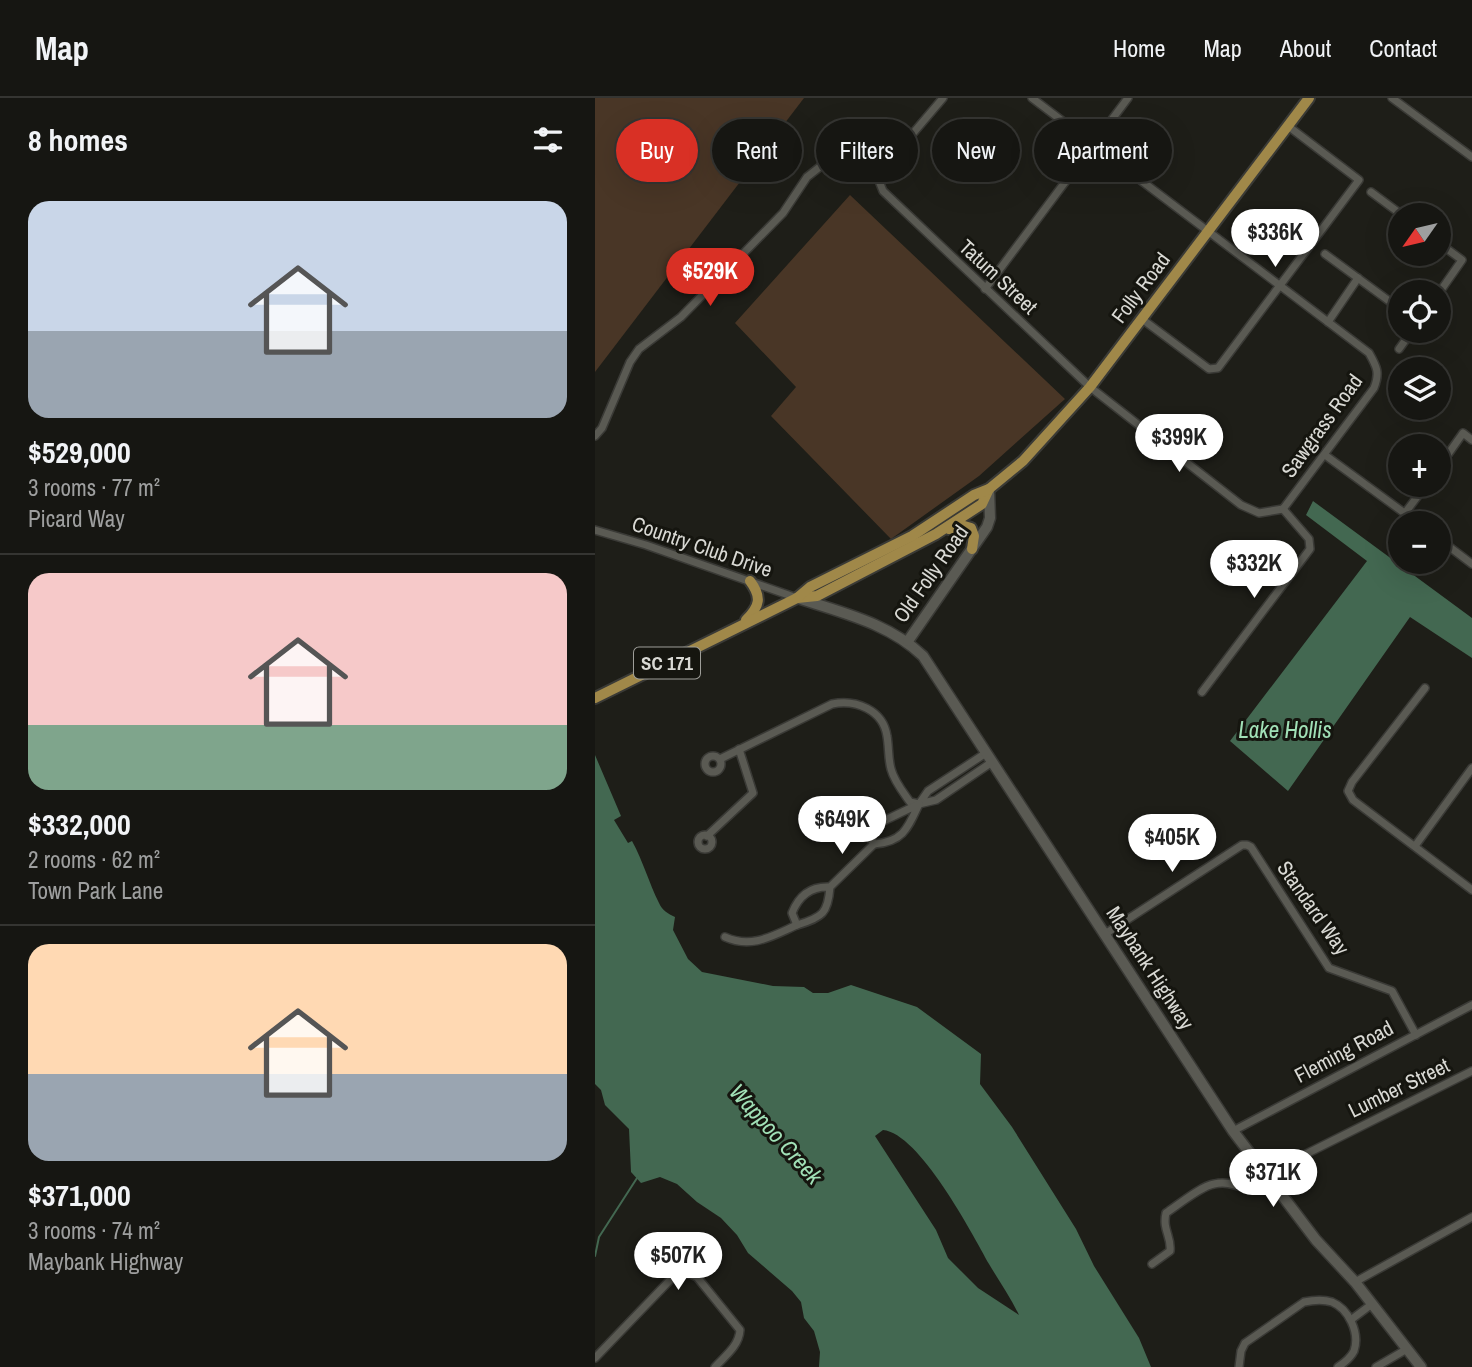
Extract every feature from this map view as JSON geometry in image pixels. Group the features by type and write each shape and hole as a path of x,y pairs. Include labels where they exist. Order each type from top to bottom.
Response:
{"main road":[{"name":"Folly Road","path":"595,698 797,598 810,587 912,536 974,495 989,489 1023,461 1090,387 1288,126 1305,99"},
{"name":"Folly Road","path":"797,598 817,597 936,534 982,504 989,489"},
{"name":"Old Folly Road","path":"908,641 987,527 990,518 989,489"},
{"path":"936,534 955,526 967,526 971,528 974,536 972,549"},
{"path":"740,627 758,606 757,591 750,581"},
{"name":"Maybank Highway","path":"797,598 873,623 908,641 923,656 1233,1131 1315,1240 1355,1282 1421,1367"}],"street":[{"name":"Tatum Street","path":"943,98 881,170 879,181 883,191 1090,387 1241,505 1259,513 1283,509"},
{"name":"Sawgrass Road","path":"1032,98 1059,119"},
{"path":"1112,119 1128,98"},
{"path":"1392,98 1472,157"},
{"path":"1142,318 1209,369 1218,368 1359,180 1288,126"},
{"path":"595,436 602,428 630,362 639,349 681,317 783,213 807,177 816,170"},
{"path":"985,289 1065,182"},
{"name":"Sawgrass Road","path":"1143,182 1369,353 1378,368 1374,388 1283,509"},
{"path":"1371,192 1388,205"},
{"path":"1448,280 1462,260 1451,252"},
{"path":"1325,254 1388,300"},
{"path":"1328,322 1358,278"},
{"path":"1399,349 1403,343"},
{"path":"1451,450 1463,433 1472,440"},
{"path":"1325,455 1402,511"},
{"path":"1202,692 1310,549 1309,538 1283,509"},
{"name":"Country Club Drive","path":"595,530 797,598"},
{"path":"1451,548 1472,564"},
{"path":"1425,688 1352,782 1348,791 1353,800 1472,890"},
{"path":"720,759 832,704 853,703 877,716 883,724 887,734 891,772 910,802 919,804"},
{"path":"707,836 753,793 739,749"},
{"path":"725,937 737,942 753,943 817,918 829,905 830,887 874,845 899,837 909,827 928,791 989,757"},
{"path":"1415,846 1472,768"},
{"path":"874,845 870,837 873,826 919,804"},
{"name":"Standard Way","path":"1105,934 1242,845 1247,845 1251,847 1329,968 1392,991 1416,1035"},
{"path":"797,925 792,913 803,895 817,886 830,887"},
{"name":"Fleming Road","path":"1233,1131 1472,1005"},
{"name":"Lumber Street","path":"1152,1264 1170,1251 1164,1224 1166,1213 1213,1184 1245,1188 1252,1185 1266,1174 1472,1071"},
{"path":"1355,1282 1472,1217"},
{"path":"595,1358 673,1278 679,1273 688,1273 697,1277 740,1330 740,1338 715,1367"},
{"path":"1239,1367 1245,1343 1304,1302 1315,1300 1334,1303 1352,1319 1355,1343 1353,1353 1338,1367"},
{"path":"1352,1319 1372,1304"},
{"path":"1376,1367 1408,1349"}],"shaded area":[{"path":"595,98 804,98 788,119 712,119 712,182 740,182 595,372"},
{"path":"850,195 1065,399 979,476 891,539 771,416 796,387 735,323"}],"water":[{"name":"Lake Hollis","path":"1313,501 1388,556 1388,574 1412,574 1472,618 1472,658 1410,617 1288,791 1230,741 1367,561 1306,515"},
{"name":"Wappoo Creek","path":"595,755 621,816 614,820 628,843 632,841 660,905 665,912 675,917 673,930 688,959 702,972 773,986 804,987 813,993 828,993 851,985 917,1007 981,1054 980,1084 1012,1127 1076,1229 1094,1266 1139,1338 1151,1367 819,1367 820,1352 814,1331 804,1318 801,1302 792,1291 748,1253 737,1235 721,1218 677,1184 660,1177 641,1183 631,1172 629,1129 605,1105 601,1090 595,1084","holes":["883,1130 897,1135 928,1166 943,1187 1019,1315 978,1288 948,1258 936,1230 875,1136"]}],"waterway":[{"path":"595,1256 599,1237 637,1178"}]}
